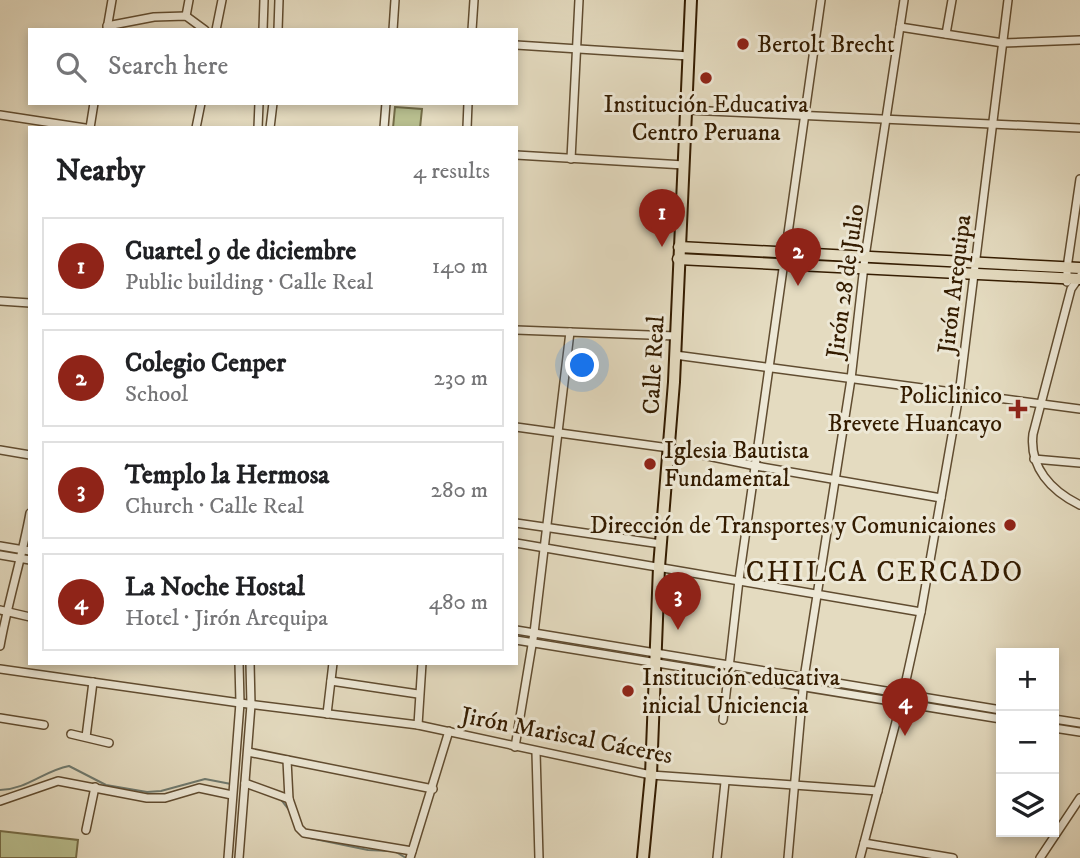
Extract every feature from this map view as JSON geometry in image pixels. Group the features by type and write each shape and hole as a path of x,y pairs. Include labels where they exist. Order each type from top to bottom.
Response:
{"highway":[{"name":"Calle Real","path":"643,858 651,775 659,567 675,355 691,0"}],"main road":[{"path":"679,247 974,274 1066,273 1080,268"},
{"path":"678,259 786,258"},
{"path":"865,263 976,263 1066,273 1080,278"}],"street":[{"path":"112,0 107,28 154,17 186,16 202,28"},
{"path":"186,16 189,0"},
{"path":"216,28 222,0"},
{"path":"263,28 264,0"},
{"path":"278,28 279,0"},
{"path":"393,28 395,0"},
{"path":"472,28 474,0"},
{"path":"570,159 579,0"},
{"path":"723,720 739,580 807,116 821,0"},
{"name":"Jirón 28 de Julio","path":"788,858 804,678 851,379 865,263 904,0"},
{"path":"946,34 952,0"},
{"name":"Jirón Arequipa","path":"860,858 901,703 921,612 959,395 1008,0"},
{"path":"900,27 1003,43 1080,40"},
{"path":"518,45 689,56"},
{"path":"88,126 93,105"},
{"path":"196,126 201,105"},
{"path":"258,126 259,105"},
{"path":"270,126 273,105"},
{"path":"384,126 386,105"},
{"path":"467,126 468,105"},
{"path":"687,110 1080,128"},
{"path":"0,115 74,126"},
{"path":"518,155 684,165"},
{"path":"1071,289 1066,273 1080,179"},
{"path":"1080,278 1071,289 1032,434 1031,447 1034,459 1052,488 1080,505"},
{"path":"0,301 28,303"},
{"path":"518,330 676,336"},
{"path":"515,747 534,633 570,332"},
{"path":"675,355 959,395 1080,409"},
{"path":"518,427 669,448 941,498"},
{"path":"0,450 28,455"},
{"path":"1034,459 1080,463"},
{"path":"518,523 661,544"},
{"path":"0,646 3,611 26,560 28,532"},
{"path":"518,543 921,612"},
{"path":"0,546 26,550"},
{"path":"0,555 26,560"},
{"path":"3,611 28,617"},
{"path":"518,631 730,675 996,718"},
{"path":"518,640 728,666 996,709"},
{"path":"228,858 240,704 239,665"},
{"path":"239,858 251,705 250,665"},
{"path":"327,714 333,665"},
{"path":"418,725 422,665"},
{"name":"Jirón Mariscal Cáceres","path":"0,669 240,704 418,725 651,775 877,791"},
{"path":"331,681 418,694"},
{"path":"86,737 93,682"},
{"path":"953,711 954,702"},
{"path":"0,718 44,725"},
{"path":"1059,720 1080,723"},
{"path":"1059,729 1080,732"},
{"path":"287,760 289,799 299,828 304,833 411,854 449,731"},
{"path":"71,734 109,743"},
{"path":"248,752 433,789"},
{"path":"536,752 538,858"},
{"path":"0,802 58,782 147,798 164,798 199,788 232,794"},
{"path":"718,858 725,782"},
{"path":"245,785 289,799"},
{"path":"86,830 96,787"},
{"path":"1040,858 1080,798"},
{"path":"864,843 953,858"}],"green space":[{"path":"395,107 422,109 420,126 393,126"},
{"path":"0,831 78,840 76,858 0,858"}],"waterway":[{"path":"0,790 19,787 69,766 106,785 147,792 205,779 231,784"},
{"path":"282,801 289,810"},
{"path":"310,838 368,850 390,851"},
{"path":"396,852 406,858"}],"place":[{"name":"Bertolt Brecht","path":"743,44"},
{"name":"Institución Educativa Centro Peruana","path":"706,78"},
{"name":"Cuartel 9 de diciembre","path":"662,247"},
{"name":"Colegio Cenper","path":"798,286"},
{"name":"Policlinico Brevete Huancayo","path":"1018,409"},
{"name":"Iglesia Bautista Fundamental","path":"650,464"},
{"name":"Dirección de Transportes y Comunicaiones","path":"1010,525"},
{"name":"Templo la Hermosa","path":"678,630"},
{"name":"Institución educativa inicial Uniciencia","path":"628,691"},
{"name":"La Noche Hostal","path":"905,736"}],"district":[{"name":"CHILCA CERCADO","path":"885,571"}]}
